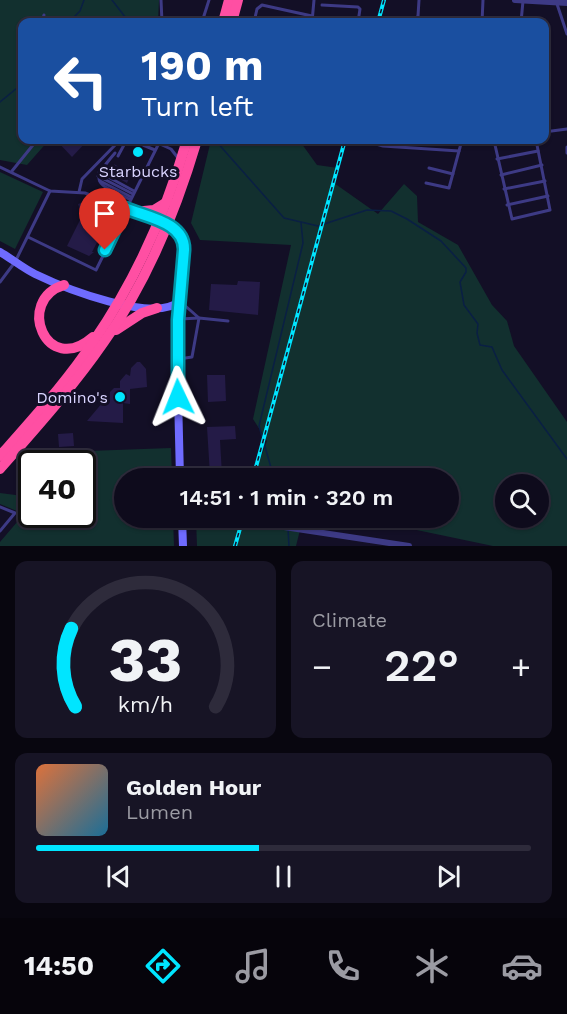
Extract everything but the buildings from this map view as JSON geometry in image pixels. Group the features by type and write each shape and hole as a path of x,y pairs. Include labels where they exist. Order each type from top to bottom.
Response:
{"highway":[{"path":"224,18 229,0"},
{"path":"233,18 238,0"},
{"path":"164,223 167,202 187,144"},
{"path":"105,341 164,223 195,144"},
{"path":"130,210 154,210 167,202"},
{"path":"64,285 51,290 40,311 39,327 45,338 60,348 71,349 88,341 102,328"},
{"path":"0,456 62,383 102,328 122,305"},
{"path":"0,469 71,386 105,341 123,324 142,313 161,308"}],"street":[{"path":"515,0 567,3"},
{"path":"164,223 180,232 184,241 177,360 180,468"},
{"path":"0,252 34,274 122,305 161,308 180,301"},
{"path":"161,308 178,320"},
{"path":"182,528 183,546"},
{"path":"284,528 409,546"}],"lane":[{"path":"161,0 162,18"},
{"path":"203,18 209,0"},
{"path":"255,18 257,9 262,5 312,16 314,0"},
{"path":"416,18 419,0"},
{"path":"482,18 483,0"},
{"path":"521,18 523,0"},
{"path":"557,3 567,34"},
{"path":"322,4 358,7 360,9 359,18"},
{"path":"549,131 567,129"},
{"path":"12,171 34,144"},
{"path":"79,192 82,179 116,144"},
{"path":"99,176 125,144"},
{"path":"141,144 155,150"},
{"path":"28,237 96,270 130,210 132,195 158,144"},
{"path":"161,144 174,152 180,165"},
{"path":"376,144 459,151"},
{"path":"426,183 447,189 461,144"},
{"path":"495,144 512,219 550,210 537,144"},
{"path":"567,147 567,153"},
{"path":"497,159 538,151"},
{"path":"501,174 542,165"},
{"path":"0,167 50,191 79,192 164,223"},
{"path":"429,168 453,174"},
{"path":"99,176 132,195"},
{"path":"99,176 132,195"},
{"path":"504,189 545,181"},
{"path":"0,282 15,262 50,191"},
{"path":"507,204 548,196"},
{"path":"180,301 199,318"},
{"path":"177,360 192,356 199,318"},
{"path":"178,320 199,318 228,321"},
{"path":"0,507 15,513 0,531"}],"green space":[{"path":"0,0 159,0 158,18 18,18 18,144 45,144 27,165 0,160"},
{"path":"210,144 302,144 317,165 338,168 334,183 378,214 404,184 417,196 418,222 458,245 492,305 507,321 514,346 567,422 567,546 493,546 407,528 459,528 459,468 257,468 267,441 253,419 291,245 200,240 191,223"},
{"path":"0,172 43,192 15,249 0,241"},
{"path":"171,448 172,468 114,468 114,528 173,528 174,546 0,546 0,542 18,521 18,528 96,528 96,451"},
{"path":"0,493 18,495 18,512 0,504"},
{"path":"196,528 300,528 296,546 197,546"}],"waterway":[{"path":"73,18 80,11 84,0"},
{"path":"112,0 126,18"},
{"path":"0,102 18,87"},
{"path":"219,144 284,218 318,226 367,210 391,211 441,241 466,268 460,282 464,305 478,324 477,333 480,345 492,347 502,370 567,459"},
{"path":"271,468 259,426 303,243 301,223"},
{"path":"288,529 289,546"}],"railway":[{"path":"379,18 384,0"},
{"path":"256,468 344,144"},
{"path":"235,546 240,528"}],"place":[{"name":"Starbucks","path":"138,152"},
{"name":"Domino's","path":"120,397"}],"route":[{"path":"105,250 125,208 175,228 183,237 178,320 178,397"}]}
